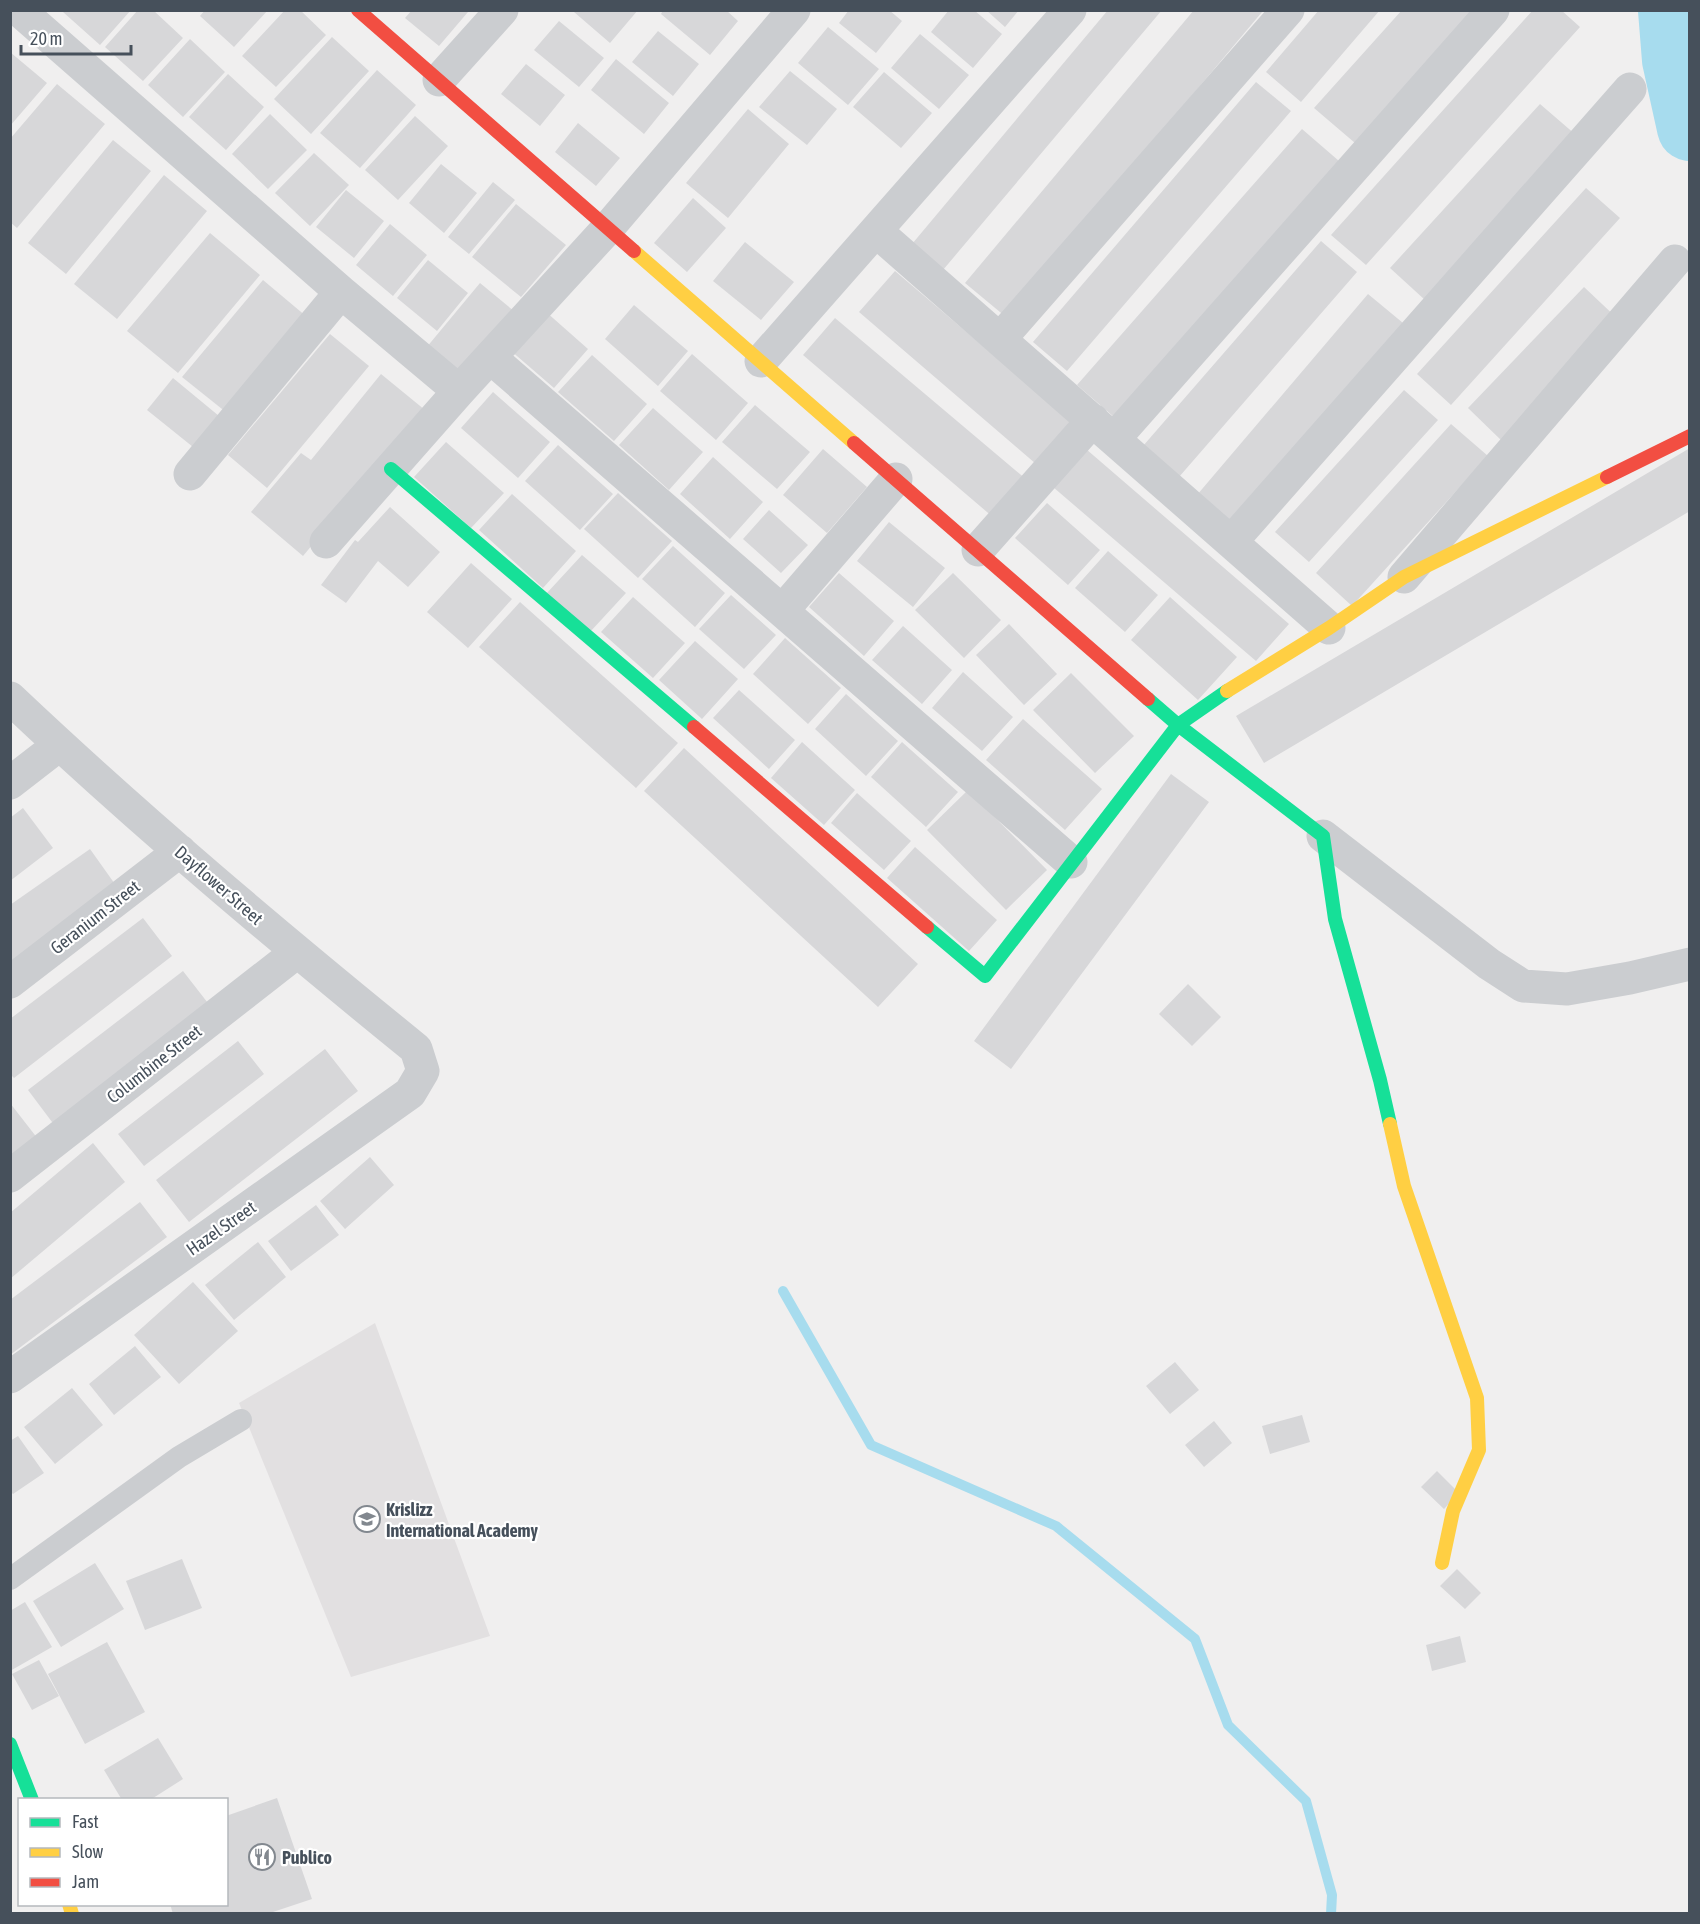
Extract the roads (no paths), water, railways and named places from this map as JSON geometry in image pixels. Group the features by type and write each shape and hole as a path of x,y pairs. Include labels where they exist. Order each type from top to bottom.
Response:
{"street":[{"path":"19,10 341,292 459,391"},
{"path":"358,10 1178,724 1489,964 1523,986 1567,989 1630,978 1689,964"},
{"path":"439,80 502,10"},
{"path":"326,542 459,391 608,228 794,10"},
{"path":"761,361 1070,10"},
{"path":"1000,339 1288,10"},
{"path":"978,550 1103,430 1493,10"},
{"path":"1231,542 1630,89"},
{"path":"876,231 1329,628"},
{"path":"1404,577 1675,261"},
{"path":"190,474 341,292"},
{"path":"491,358 1071,862"},
{"path":"391,470 985,976 1178,724 1243,680 1329,628 1404,577 1689,436"},
{"path":"783,610 896,479"},
{"name":"Dayflower Street","path":"10,698 59,745 297,952 416,1048 423,1071"},
{"path":"10,783 59,745"},
{"path":"1323,836 1335,919 1380,1080 1404,1186 1478,1398 1479,1450 1453,1511 1442,1563"},
{"name":"Geranium Street","path":"10,982 180,851"},
{"name":"Columbine Street","path":"10,1176 297,952"},
{"name":"Hazel Street","path":"10,1377 410,1093 423,1071"},
{"path":"10,1744 31,1798"}],"lane":[{"path":"10,1579 178,1457 241,1420"}],"waterway":[{"path":"1671,10 1675,60 1690,128"},
{"path":"783,1291 871,1445 1056,1526 1195,1639 1228,1725 1306,1801 1332,1895 1331,1914"}],"place":[{"name":"Krislizz International Academy","path":"367,1519"},
{"name":"Publico","path":"262,1857"}]}
